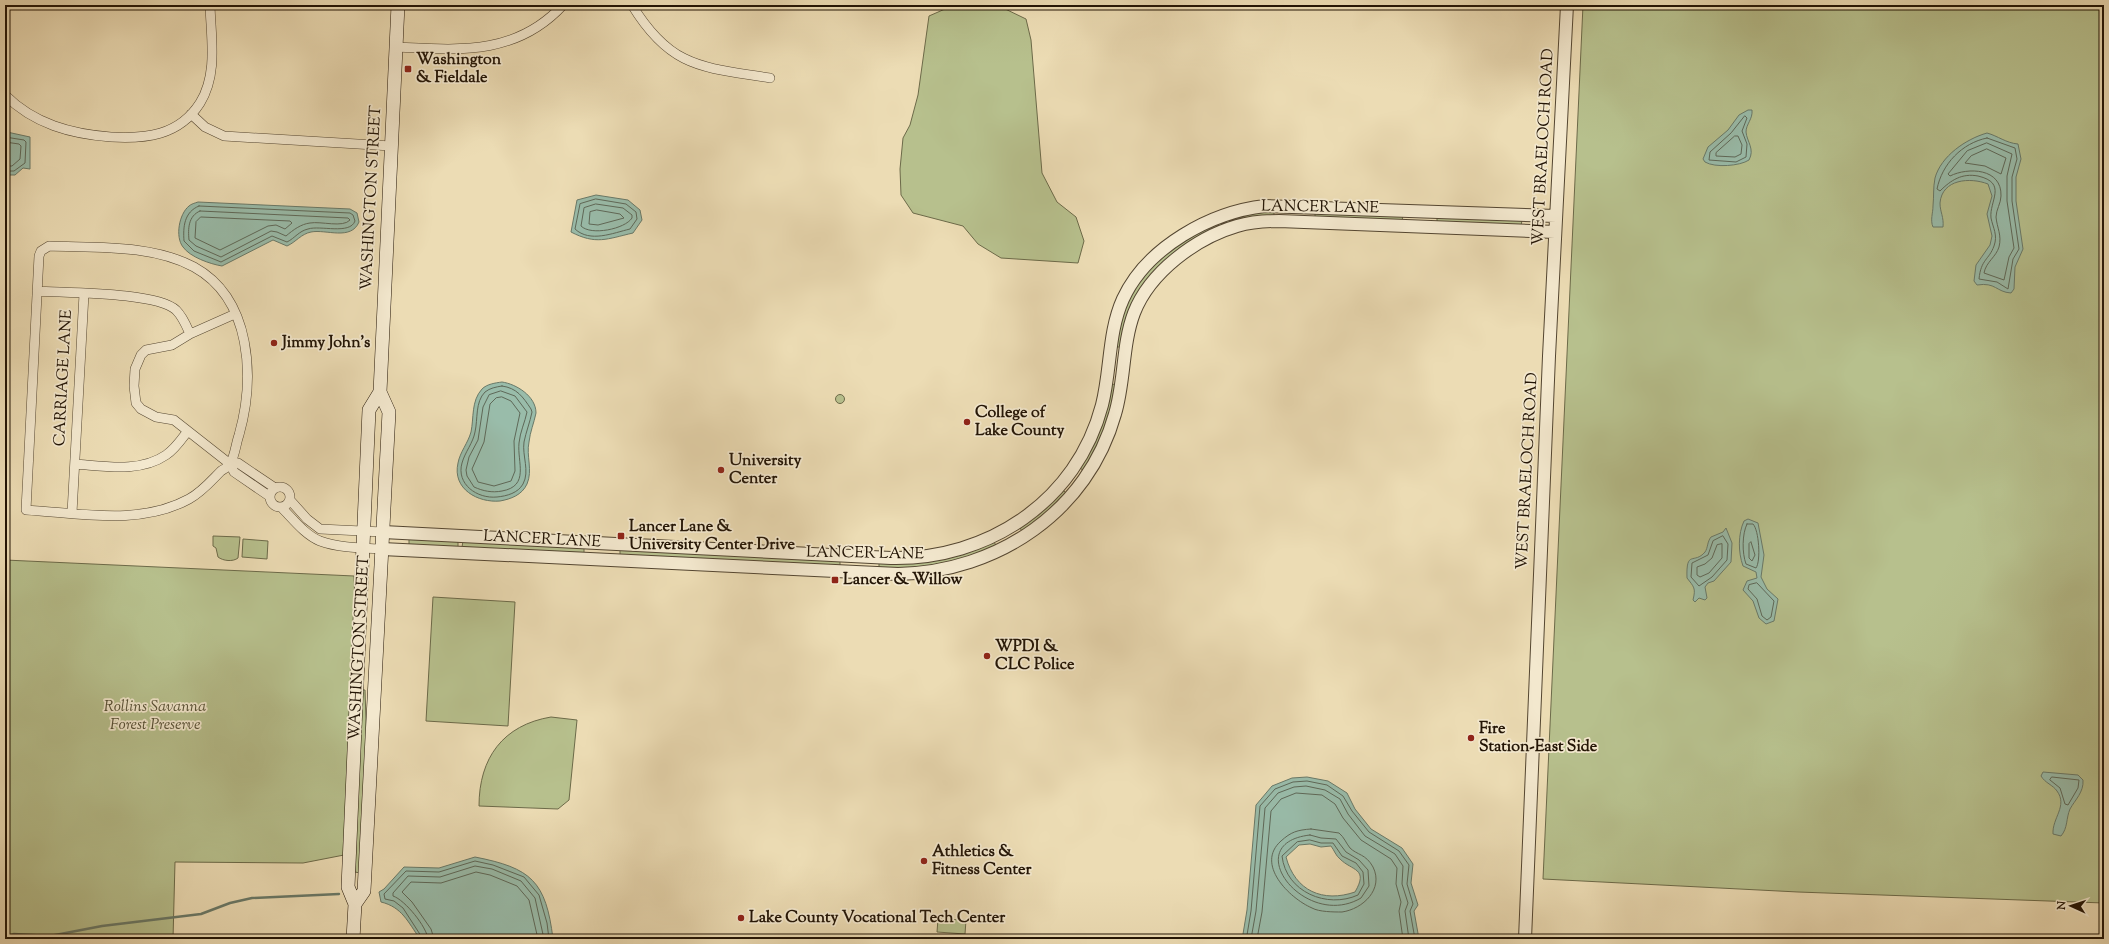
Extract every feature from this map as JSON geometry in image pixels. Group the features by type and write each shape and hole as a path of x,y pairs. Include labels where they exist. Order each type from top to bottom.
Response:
{"main road":[{"name":"WASHINGTON STREET","path":"355,904 364,891 389,412 380,392 398,5"},
{"name":"WASHINGTON STREET","path":"353,939 355,904 348,887 362,548 369,410 380,392"}],"street":[{"path":"5,95 21,108 44,122 85,135 137,139 163,133 191,114 199,104 210,79 212,52 210,5"},
{"path":"396,47 463,49 497,45 528,34 563,5"},
{"path":"632,5 645,24 661,42 686,60 704,68 721,72 770,78"},
{"name":"WEST BRAELOCH ROAD","path":"1525,939 1526,860 1567,5"},
{"path":"191,114 204,126 224,136 391,146"},
{"name":"LANCER LANE","path":"1555,232 1279,221 1238,226 1211,237 1170,265 1149,287 1141,298 1130,327 1122,386 1115,415 1101,451 1082,484 1062,507 1028,535 993,554 963,564 926,572 898,574 341,546 319,540 300,527 282,508 274,506 269,496 234,472 230,464 238,463 275,488 286,488 290,493 290,500 307,519 320,529 898,558 920,557 964,548 1003,532 1041,506 1068,476 1089,442 1097,421 1107,383 1115,322 1124,298 1135,280 1160,252 1193,228 1241,209 1265,206 1556,216"},
{"path":"49,246 147,252 177,259 206,275 221,289 235,314 244,340 248,375 245,412 230,464 196,495 166,510 130,516 26,510 37,291 39,256 42,251 49,246"},
{"name":"CARRIAGE LANE","path":"37,291 156,301 175,309 182,318 190,334"},
{"name":"CARRIAGE LANE","path":"72,513 84,294"},
{"path":"230,464 187,432 174,420 156,417 141,409 136,403 134,386 135,369 140,355 146,350 172,345 190,334 235,314"},
{"name":"CARRIAGE LANE","path":"74,464 123,467 145,464 166,455 187,432"},
{"path":"269,496 275,488"},
{"path":"282,508 290,500"}],"green space":[{"path":"973,5 999,6 1026,19 1031,40 1042,173 1057,202 1076,217 1084,241 1078,263 1001,258 978,244 963,226 913,213 901,195 900,169 903,138 910,125 918,95 929,16 945,9"},
{"path":"1583,5 2104,5 2104,903 1798,892 1543,879"},
{"path":"1274,210 1274,216 1267,216 1167,261 1122,347 1116,347 1121,321 1130,297 1147,272 1159,260 1187,239 1216,223 1229,218"},
{"path":"1315,212 1403,215 1402,221 1315,217"},
{"path":"1437,217 1522,220 1521,226 1437,222"},
{"path":"1112,384 1117,385 1105,431 1084,471 1080,468"},
{"path":"838,395 842,395 844,399 842,403 838,403 836,401 836,397"},
{"path":"1063,490 1067,494 1023,533 1020,528 1042,511"},
{"path":"213,536 240,537 238,558 228,560 218,557 216,548 213,546"},
{"path":"409,538 458,541 458,548 409,545"},
{"path":"243,539 268,541 267,559 242,557"},
{"path":"463,541 584,547 584,554 462,547"},
{"path":"994,542 997,547 972,557 918,568 879,568 879,562 956,555"},
{"path":"620,549 840,560 840,567 620,555"},
{"name":"Rollins Savanna Forest Preserve","path":"5,560 354,576 355,605 344,855 303,863 175,862 173,939 5,939"},
{"path":"433,597 515,602 508,726 426,721"},
{"path":"361,690 365,690 367,752 360,873 355,872"},
{"path":"551,717 577,720 569,800 558,809 479,806 480,789 484,773 489,759 497,746 507,736 520,728 534,721"},
{"path":"938,919 966,920 965,934 937,932"}],"water":[{"path":"1748,110 1752,110 1746,132 1751,149 1751,156 1749,160 1740,164 1727,166 1709,164 1705,162 1703,159 1708,147 1728,130 1739,115"},
{"path":"7,132 30,137 30,169 23,168 15,175 5,175 5,134"},
{"path":"1987,133 2018,144 2021,159 2016,177 2016,201 2023,249 2015,267 2014,289 2011,293 1988,285 1977,285 1974,281 1976,265 1990,245 1992,236 1987,214 1992,196 1988,184 1965,181 1951,185 1942,195 1940,203 1943,227 1933,227 1932,222 1934,185 1938,170 1955,150 1971,139"},
{"path":"596,195 628,200 640,210 642,220 633,233 609,239 595,240 571,232 577,200"},
{"path":"198,202 350,209 357,213 359,222 355,228 344,233 317,231 304,234 287,246 273,240 222,266 206,262 190,254 183,247 179,238 179,226 183,214 190,205"},
{"path":"502,382 519,388 529,396 535,407 536,413 528,447 529,479 525,488 512,498 500,501 483,500 475,497 463,487 457,472 458,463 471,432 474,404 478,394 486,386"},
{"path":"1748,519 1758,523 1764,555 1761,577 1767,589 1778,599 1774,621 1766,624 1759,618 1753,601 1743,590 1747,581 1757,578 1756,572 1743,566 1740,555 1739,543 1742,526 1744,521"},
{"path":"1726,528 1732,543 1731,562 1714,581 1708,583 1705,587 1707,598 1705,600 1699,598 1695,602 1693,600 1694,588 1687,578 1689,560 1701,556 1707,549 1711,537 1723,532"},
{"path":"2043,772 2078,775 2083,780 2081,792 2070,809 2065,830 2061,836 2053,834 2053,828 2061,802 2060,796 2057,791 2041,776"},
{"path":"1307,777 1328,781 1347,793 1355,809 1371,829 1402,848 1413,864 1411,883 1418,905 1414,911 1419,939 1240,939 1243,934 1247,910 1256,805 1272,786 1292,778","holes":["1310,844 1321,847 1331,846 1339,858 1360,874 1359,884 1355,892 1332,896 1321,895 1303,886 1296,878 1290,869 1286,857 1299,845"]},
{"path":"475,857 510,866 522,872 532,880 540,890 546,903 553,939 420,939 399,911 388,904 381,902 379,892 384,889 404,867 439,868"}],"waterway":[{"path":"5,937 14,934 50,936 102,926 201,914 230,903 252,898 339,894"}],"place":[{"name":"Washington & Fieldale","path":"408,69"},
{"name":"Jimmy John's","path":"274,343"},
{"name":"College of Lake County","path":"967,422"},
{"name":"University Center","path":"721,470"},
{"name":"Lancer Lane & University Center Drive","path":"621,536"},
{"name":"Lancer & Willow","path":"835,580"},
{"name":"WPDI & CLC Police","path":"987,656"},
{"name":"Fire Station-East Side","path":"1471,738"},
{"name":"Athletics & Fitness Center","path":"924,861"},
{"name":"Lake County Vocational Tech Center","path":"741,918"}]}
